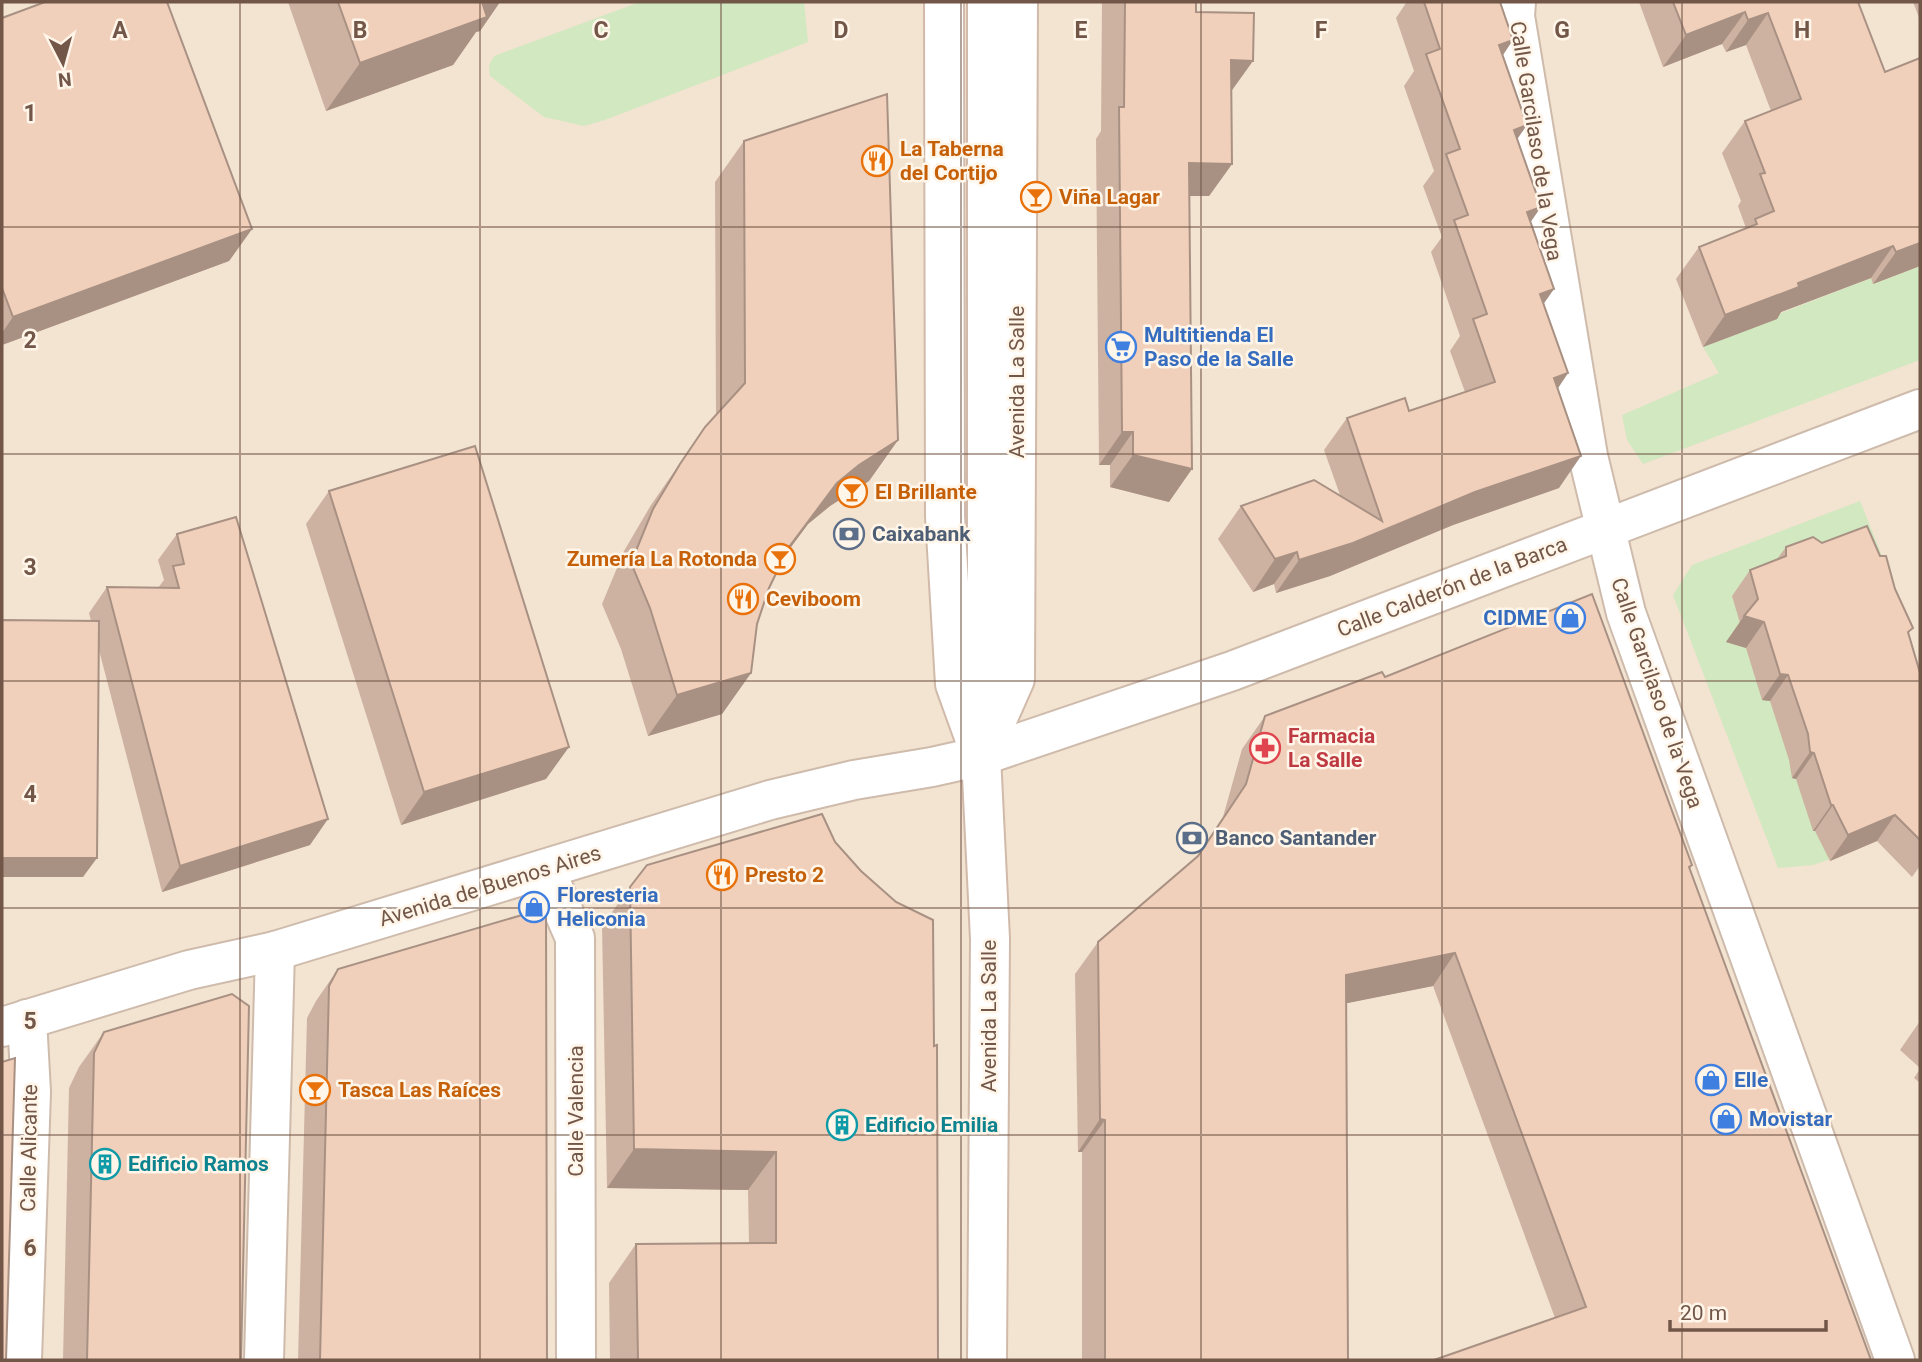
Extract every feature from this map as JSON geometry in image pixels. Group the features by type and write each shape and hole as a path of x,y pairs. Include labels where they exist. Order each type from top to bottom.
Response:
{"street":[{"name":"Avenida La Salle","path":"944,2 945,516 955,684 981,756 990,939 988,1360"},
{"path":"981,756 988,678 987,2"},
{"name":"Avenida La Salle","path":"981,756 1015,678 1018,2"},
{"name":"Calle Garcilaso de la Vega","path":"1516,2 1515,16 1588,456 1626,613 1895,1360"},
{"name":"Calle Calderón de la Barca","path":"981,756 1232,670 1920,409"},
{"name":"Avenida de Buenos Aires","path":"15,1023 189,970 275,951 769,800 854,780 981,756"},
{"name":"Calle Valencia","path":"545,869 575,938 576,1360"},
{"path":"264,1360 275,951"},
{"name":"Calle Alicante","path":"15,1023 31,1092 22,1360"}],"shaded area":[{"path":"2,2 1920,2 1920,1360 2,1360"}],"green space":[{"path":"640,2 804,2 808,42 584,126 544,117 490,76 489,65 494,56"},
{"path":"1920,266 1920,360 1643,464 1627,440 1622,415 1719,373 1703,347 1871,278 1874,284"},
{"path":"1860,501 1902,605 1842,855 1813,865 1778,868 1673,595 1692,565"}],"building":[{"path":"45,2 167,2 252,229 13,317 2,288 2,18"},
{"path":"338,2 482,2 487,17 360,63"},
{"path":"1125,2 1196,2 1196,12 1254,13 1253,61 1231,60 1232,164 1189,163 1192,469 1133,455 1133,432 1122,432 1119,107 1124,107"},
{"path":"1424,2 1500,2 1513,40 1499,45 1527,125 1514,130 1541,207 1527,212 1554,289 1540,294 1568,373 1554,378 1581,456 1475,492 1353,543 1299,560 1297,552 1275,559 1241,506 1314,480 1382,521 1347,418 1405,398 1409,411 1495,382 1473,319 1487,314 1454,220 1468,215 1446,154 1460,149 1426,54 1440,49"},
{"path":"1673,2 1858,2 1885,72 1920,58 1920,243 1896,252 1893,246 1798,283 1799,287 1725,315 1699,247 1757,224 1755,219 1774,211 1760,174 1765,173 1745,121 1801,99 1768,13 1748,20 1745,12 1686,35"},
{"path":"887,94 898,440 837,483 789,547 769,588 757,624 751,673 677,695 650,608 631,563 653,509 680,464 705,427 745,383 744,141"},
{"path":"475,446 569,747 424,792 329,491"},
{"path":"236,517 328,819 180,866 107,587 179,588 173,566 184,564 177,534"},
{"path":"1867,526 1880,556 1886,556 1895,589 1913,628 1908,632 1920,673 1920,840 1895,815 1848,835 1831,805 1814,753 1810,752 1808,734 1788,675 1780,674 1764,622 1744,616 1758,599 1750,570 1786,556 1786,547 1813,537 1822,543"},
{"path":"1592,594 1692,865 1689,867 1871,1360 1434,1360 1586,1307 1455,953 1346,975 1348,1360 1105,1360 1105,1120 1100,1119 1098,942 1198,856 1246,784 1265,716 1382,672 1385,677"},
{"path":"2,620 99,621 97,858 2,858"},
{"path":"822,814 835,842 861,871 896,902 933,920 934,1046 937,1045 938,1360 638,1360 636,1244 776,1243 776,1152 634,1149 630,887 647,865"},
{"path":"546,908 547,1360 320,1360 329,986 338,969"},
{"path":"232,994 249,1006 241,1360 87,1360 94,1053 104,1032"},
{"path":"15,1058 6,1360 2,1360 2,1062"}],"place":[{"name":"La Taberna del Cortijo","path":"877,161"},
{"name":"Viña Lagar","path":"1036,197"},
{"name":"Multitienda El Paso de la Salle","path":"1121,347"},
{"name":"El Brillante","path":"852,492"},
{"name":"Caixabank","path":"849,534"},
{"name":"Zumería La Rotonda","path":"780,559"},
{"name":"Ceviboom","path":"743,599"},
{"name":"CIDME","path":"1570,618"},
{"name":"Farmacia La Salle","path":"1265,748"},
{"name":"Banco Santander","path":"1192,838"},
{"name":"Presto 2","path":"722,875"},
{"name":"Floresteria Heliconia","path":"534,907"},
{"name":"Elle","path":"1711,1080"},
{"name":"Tasca Las Raíces","path":"315,1090"},
{"name":"Movistar","path":"1726,1119"},
{"name":"Edificio Emilia","path":"842,1125"},
{"name":"Edificio Ramos","path":"105,1164"}]}
